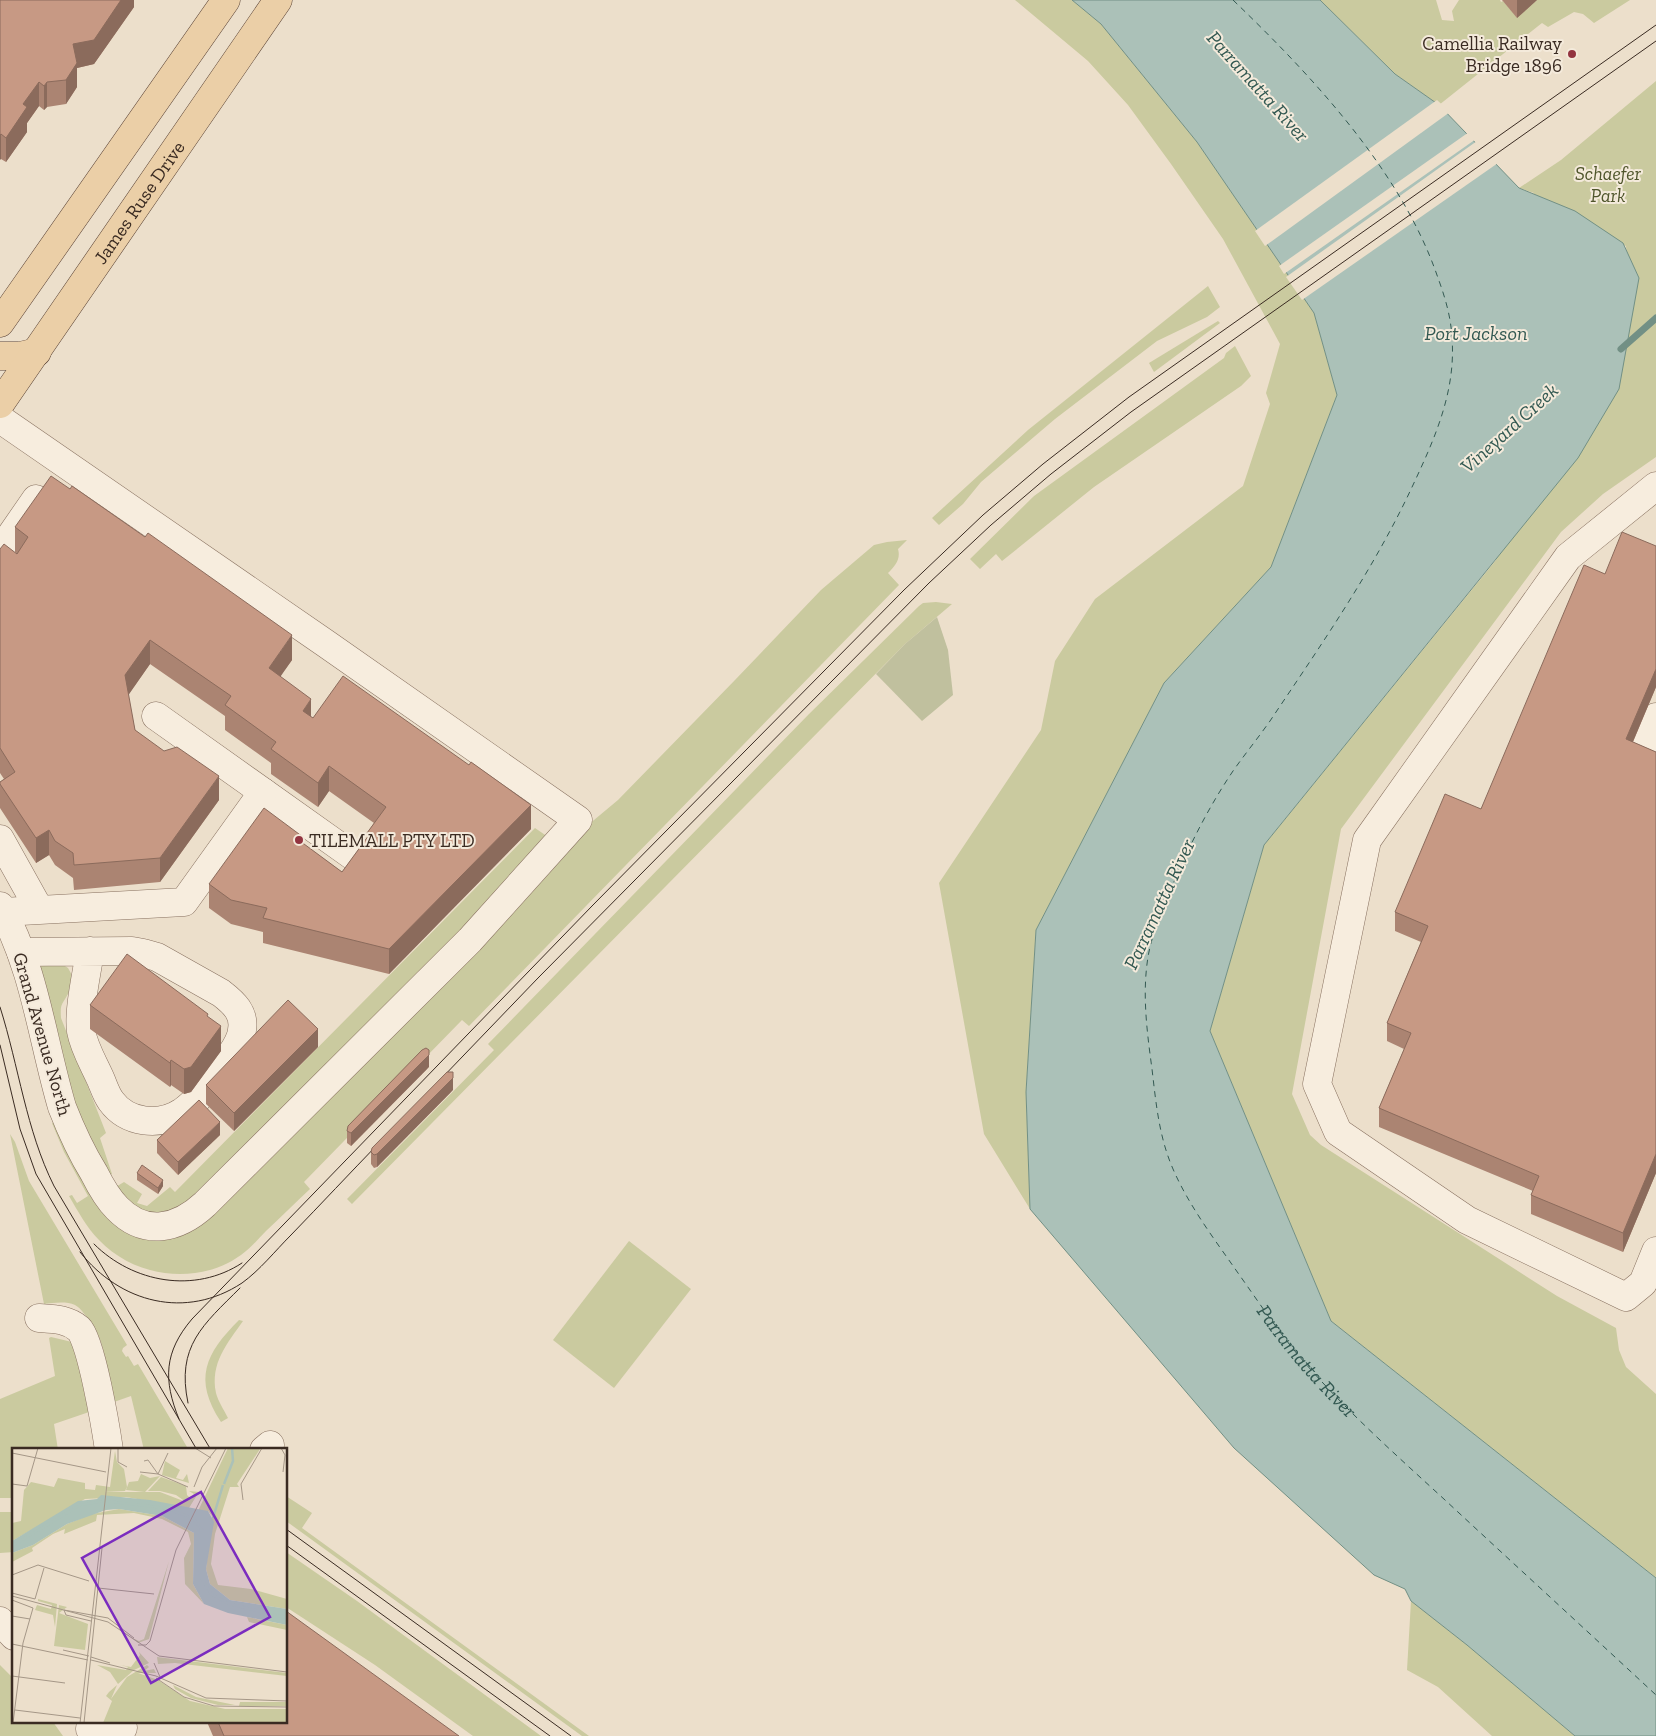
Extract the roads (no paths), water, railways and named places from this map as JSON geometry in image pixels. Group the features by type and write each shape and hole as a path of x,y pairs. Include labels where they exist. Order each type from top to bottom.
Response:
{"main road":[{"path":"0,322 12,294 226,0"},
{"name":"James Ruse Drive","path":"0,404 278,0"},
{"path":"0,356 20,356 37,352"}],"street":[{"name":"Grand Avenue North","path":"0,418 568,813 470,940 195,1213 184,1221 166,1226 148,1226 125,1216 112,1203 87,1161 62,1107 31,980 2,909"},
{"path":"1656,486 1568,557 1366,840 1317,1084 1338,1132 1467,1220 1626,1297 1643,1283 1656,1251"},
{"path":"0,551 40,494"},
{"path":"156,716 353,856"},
{"path":"1640,756 1656,717"},
{"path":"2,909 184,902 263,792"},
{"path":"0,838 39,909"},
{"path":"21,952 90,952 132,952 144,953 157,957 221,993 238,1008 242,1017 240,1040 217,1075 189,1106 172,1117 152,1121 142,1121 134,1118 116,1107 106,1092 81,1030 83,998 90,952"},
{"path":"38,1318 70,1322 81,1331 86,1342 103,1411 109,1448"},
{"path":"0,1602 12,1613"},
{"path":"0,1620 12,1634"},
{"path":"90,1727 125,1727"}],"water":[{"name":"Port Jackson","path":"1072,0 1320,0 1395,74 1439,105 1519,188 1575,211 1623,243 1639,278 1619,389 1578,458 1264,845 1210,1031 1331,1321 1656,1578 1656,1736 1575,1736 1467,1645 1411,1601 1405,1589 1374,1575 1234,1448 1030,1209 1026,1092 1036,930 1164,683 1271,567 1337,395 1314,313 1197,142 1101,24"}],"waterway":[{"name":"Vineyard Creek","path":"1621,349 1656,318"}],"tram line":[{"path":"179,1419 170,1392 169,1367 176,1343 192,1319 592,906 904,590 983,515 1043,464 1129,397 1656,25"},
{"path":"439,1081 538,978 929,583 991,525 1051,474 1131,412 1656,41"},
{"path":"0,1007 36,1143 44,1165 54,1186 210,1448"},
{"path":"0,1045 20,1129 36,1174 196,1448"},
{"path":"80,1252 114,1284 134,1294 155,1300 177,1303 199,1301 221,1294 242,1283 255,1272 380,1142"},
{"path":"94,1244 127,1268 165,1280 205,1279 224,1273 242,1263"},
{"path":"188,1403 185,1383 189,1351 204,1326 240,1288"},
{"path":"288,1530 571,1736"},
{"path":"288,1546 550,1736"}],"place":[{"name":"Camellia Railway Bridge 1896","path":"1572,54"},
{"name":"TILEMALL PTY LTD","path":"299,840"}],"water label":[{"name":"Parramatta River","path":"1258,86"},
{"name":"Parramatta River","path":"1159,904"},
{"name":"Parramatta River","path":"1307,1360"}],"park label":[{"name":"Schaefer Park","path":"1608,184"}]}
